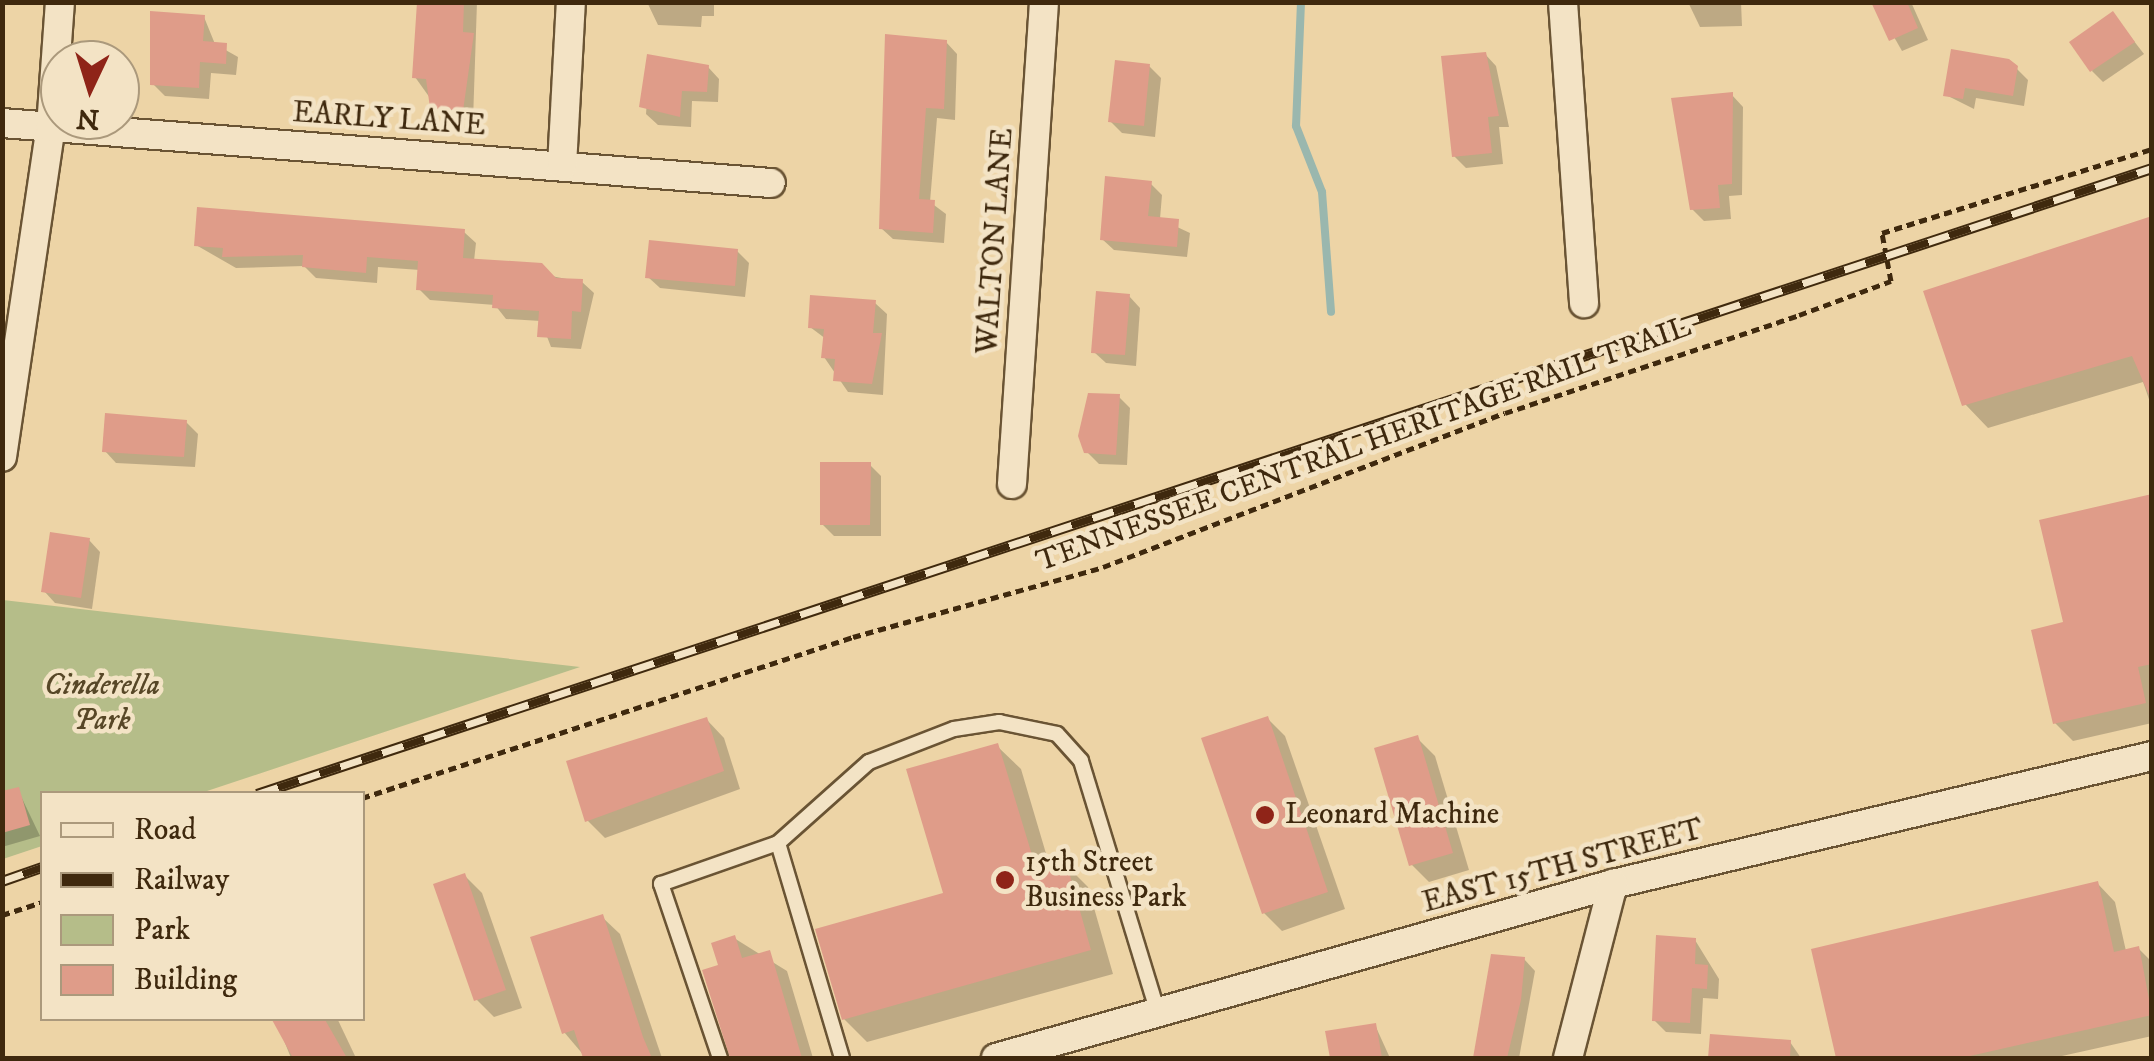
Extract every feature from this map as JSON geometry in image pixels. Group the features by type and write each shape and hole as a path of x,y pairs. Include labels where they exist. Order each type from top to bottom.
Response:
{"street":[{"path":"58,40 60,2"},
{"path":"562,166 571,2"},
{"name":"WALTON LANE","path":"1012,484 1044,2"},
{"path":"1563,2 1584,303"},
{"name":"EARLY LANE","path":"2,124 40,126"},
{"name":"EARLY LANE","path":"140,133 771,183"},
{"path":"2,457 50,140"},
{"name":"EAST 15TH STREET","path":"996,1058 1613,884 2152,756"},
{"path":"1568,1058 1613,884"}],"lane":[{"path":"720,1058 661,884 778,843 869,762 954,728 998,722 1057,734 1081,761 1158,1013"},
{"path":"778,843 842,1058"}],"path":[{"name":"TENNESSEE CENTRAL HERITAGE RAIL TRAIL","path":"365,797 854,637 1103,567 1505,413 1799,315 1890,281 1882,233 2152,149"},
{"path":"2,916 40,903"}],"green space":[{"name":"Cinderella Park","path":"3,600 580,667 207,791 40,791 40,847 3,859"}],"building":[{"path":"417,2 464,2 463,32 474,33 463,111 430,108 426,79 412,78"},
{"path":"1871,2 1907,2 1918,28 1889,41"},
{"path":"150,11 205,15 203,41 227,43 226,64 200,62 199,88 150,85"},
{"path":"2113,11 2135,42 2090,72 2069,42"},
{"path":"885,34 947,40 944,109 926,108 919,199 935,200 933,233 879,229"},
{"path":"1951,49 2009,59 2018,66 2013,96 1965,88 1963,99 1943,96"},
{"path":"1486,52 1499,116 1488,117 1492,153 1452,157 1441,56"},
{"path":"647,54 709,65 707,92 682,91 680,117 639,107"},
{"path":"1115,60 1150,64 1144,126 1108,122"},
{"path":"1733,92 1732,184 1718,185 1720,208 1690,210 1671,98"},
{"path":"1105,176 1152,181 1148,216 1179,219 1177,247 1100,240"},
{"path":"197,207 465,229 463,258 542,263 556,278 583,279 581,312 572,311 571,339 537,337 539,311 492,308 493,295 416,290 418,261 367,257 366,273 302,267 303,255 222,257 223,248 194,246"},
{"path":"2152,216 2152,402 2132,356 1962,406 1923,291"},
{"path":"649,240 738,249 735,286 645,278"},
{"path":"1096,291 1130,294 1125,355 1091,353"},
{"path":"810,295 876,300 873,333 882,333 872,384 833,381 835,359 821,358 824,329 808,328"},
{"path":"1088,393 1120,394 1116,455 1084,453 1078,436"},
{"path":"105,413 187,420 184,457 102,452"},
{"path":"820,462 871,462 870,525 820,525"},
{"path":"2152,494 2152,664 2138,667 2146,703 2053,724 2031,630 2063,622 2039,520"},
{"path":"50,532 90,538 81,598 41,592"},
{"name":"Leonard Machine","path":"1268,716 1328,892 1262,914 1201,738"},
{"path":"707,717 724,771 585,822 566,761"},
{"path":"1418,735 1453,853 1409,866 1374,748"},
{"name":"15th Street Business Park","path":"998,743 1036,868 1066,861 1091,950 842,1020 815,929 943,893 906,769"},
{"path":"19,787 30,825 2,833 2,791"},
{"path":"465,873 506,990 474,1001 433,884"},
{"path":"2098,881 2114,952 2139,946 2152,1015 1961,1058 1836,1058 1811,949"},
{"path":"603,914 652,1058 583,1058 574,1030 562,1034 530,937"},
{"path":"735,935 742,958 770,950 802,1058 730,1058 702,970 718,965 711,943"},
{"path":"1656,935 1696,938 1695,964 1708,965 1707,989 1692,988 1690,1023 1652,1021"},
{"path":"1491,954 1525,957 1521,1000 1507,1058 1473,1058"},
{"path":"273,1021 326,1021 347,1058 293,1058"},
{"path":"1376,1023 1382,1058 1330,1058 1325,1031"},
{"path":"1710,1034 1791,1040 1790,1058 1708,1058"}],"waterway":[{"path":"1301,2 1296,126 1322,192 1331,312"}],"railway":[{"path":"266,791 2152,168"},
{"path":"2,881 40,868"}],"place":[{"name":"Leonard Machine","path":"1265,815"},
{"name":"15th Street Business Park","path":"1005,880"}]}
